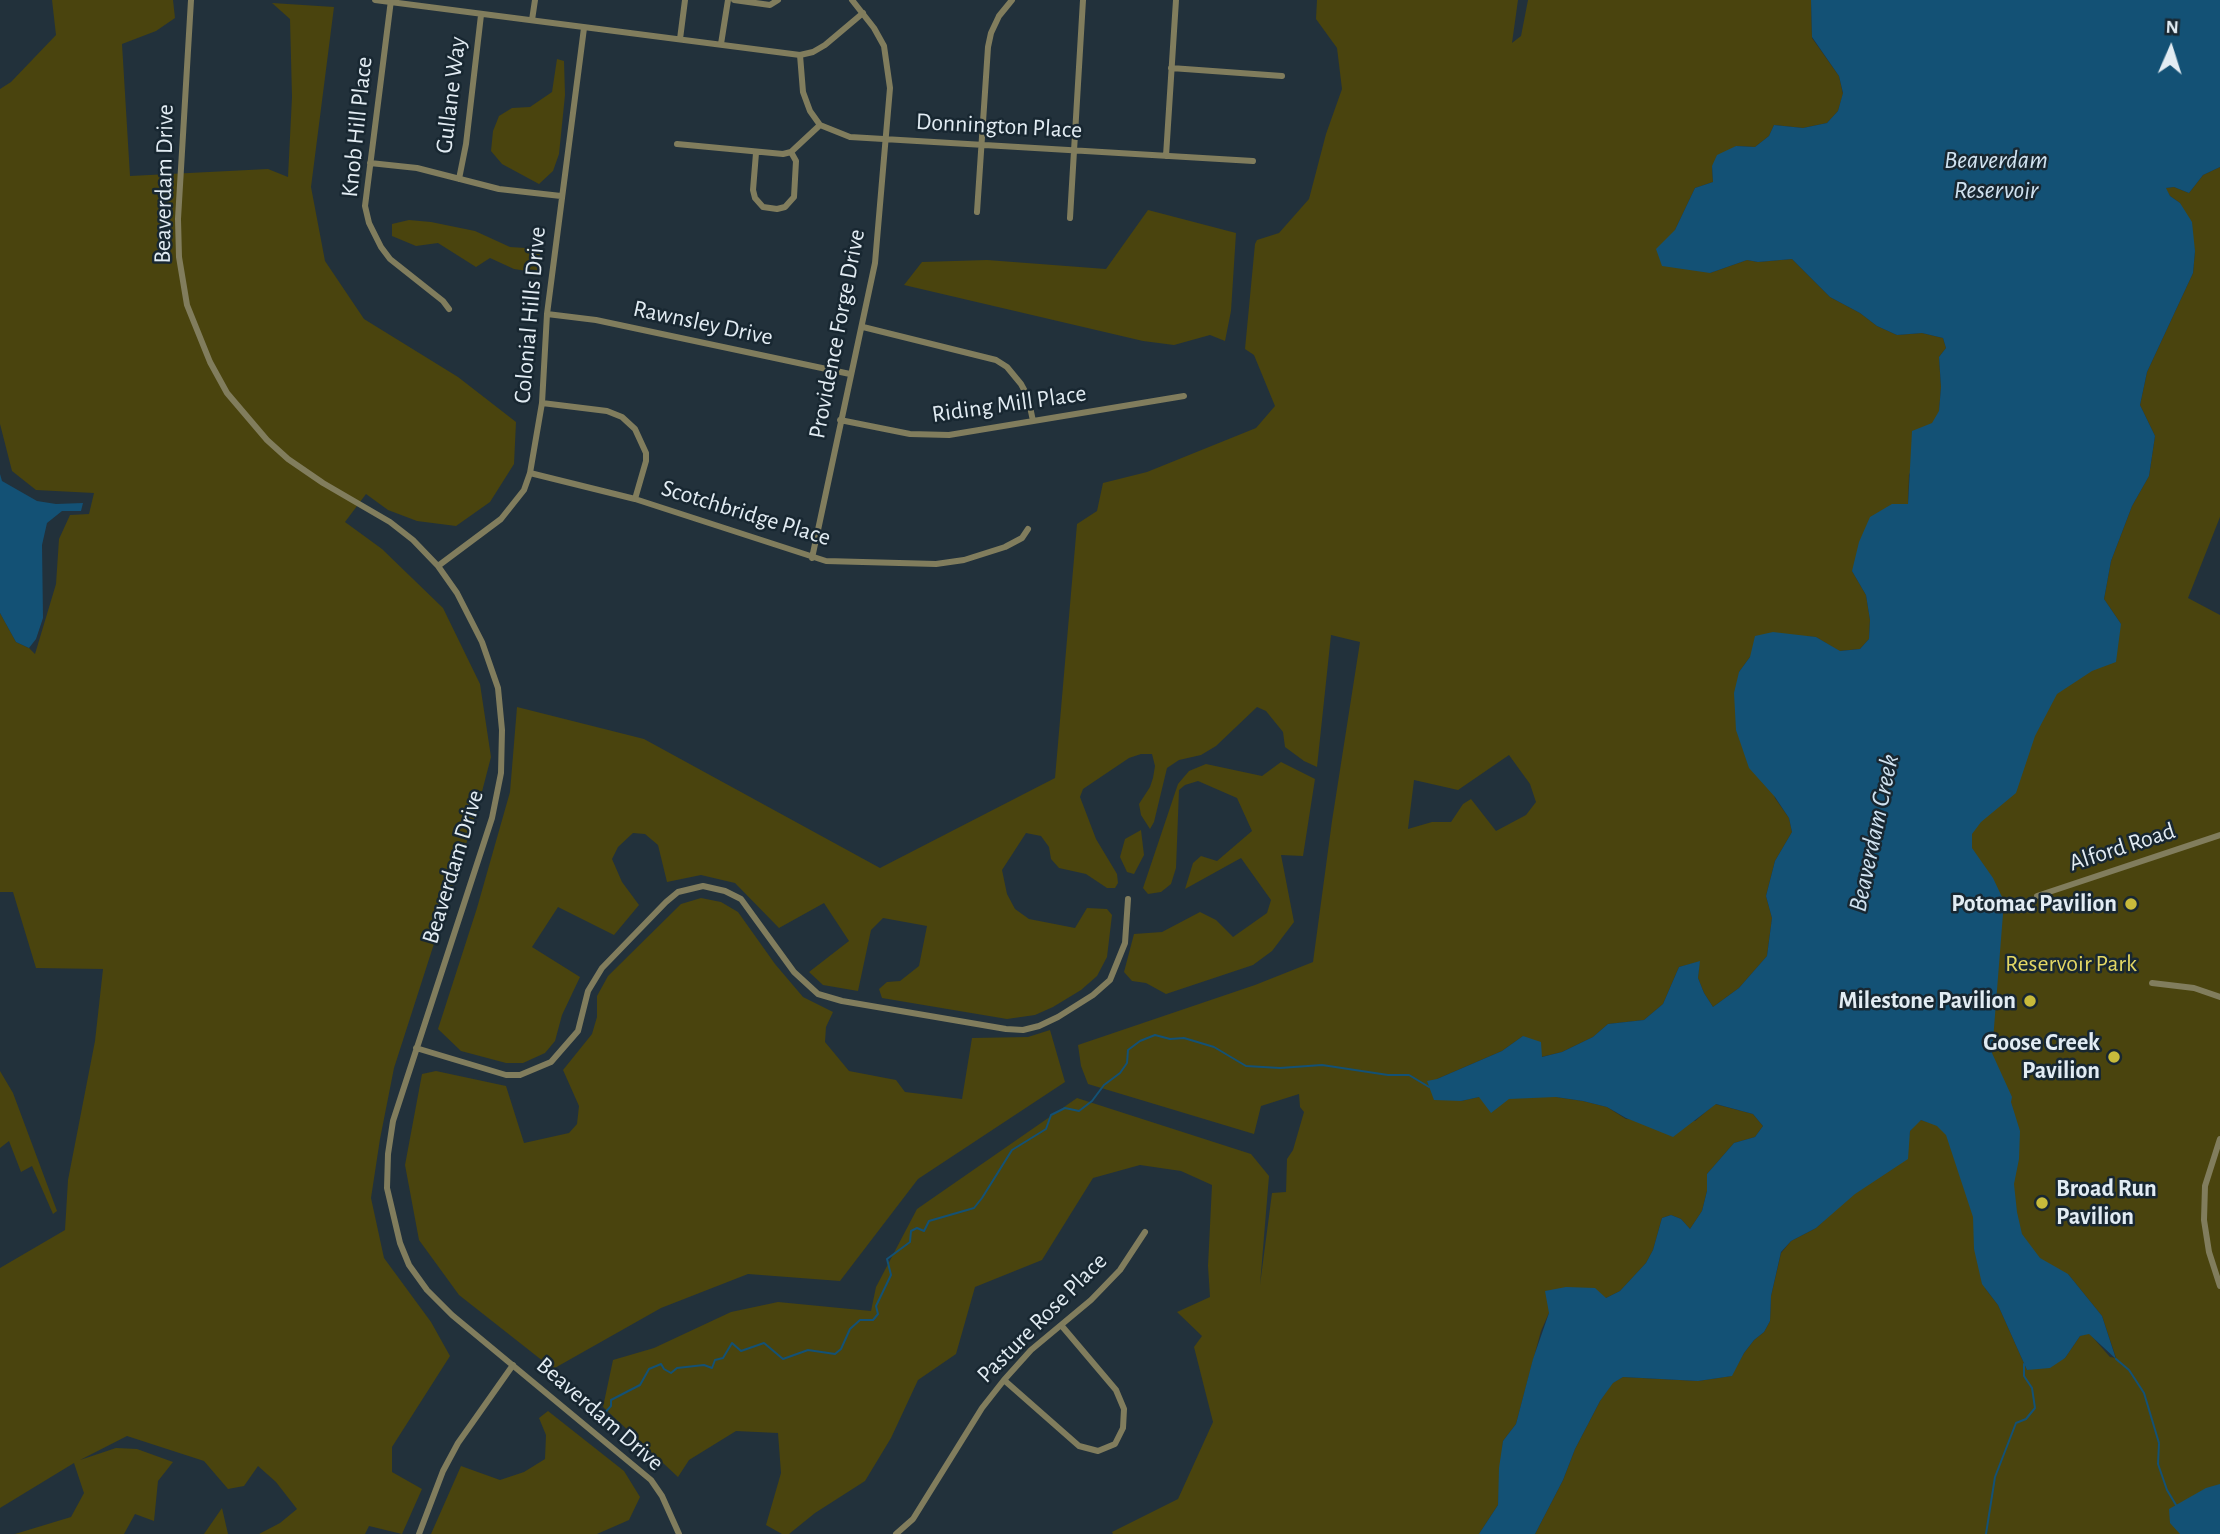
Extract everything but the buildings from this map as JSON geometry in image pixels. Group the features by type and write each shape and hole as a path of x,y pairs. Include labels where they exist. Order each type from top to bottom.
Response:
{"street":[{"name":"Beaverdam Drive","path":"191,0 178,219 179,257 187,305 202,344 228,393 267,440 288,459 323,483 390,522 438,566 457,593 482,642 498,688 502,730 500,773 492,818 400,1097 388,1154 387,1188 400,1243 409,1265 427,1290 452,1315 651,1480 668,1507 679,1534"},
{"path":"375,0 800,55 825,45 863,13"},
{"path":"532,20 535,0"},
{"path":"680,39 685,0"},
{"path":"721,44 728,0"},
{"path":"734,0 770,5 778,0"},
{"name":"Providence Forge Drive","path":"812,558 850,374 863,327 879,238 890,88 884,46 852,0"},
{"path":"977,212 988,47 999,16 1012,0"},
{"path":"1070,218 1083,0"},
{"path":"1166,156 1176,0"},
{"name":"Knob Hill Place","path":"391,1 365,206 369,223 381,247 449,309"},
{"name":"Gullane Way","path":"459,179 466,144 481,15"},
{"name":"Colonial Hills Drive","path":"438,566 501,519 524,490 530,473 542,404 547,314 584,28"},
{"path":"677,144 756,153 791,152 820,125 810,111 803,92 800,55"},
{"path":"1171,68 1282,76"},
{"name":"Donnington Place","path":"820,125 850,138 1253,161"},
{"path":"756,153 753,190 755,198 763,207 776,209 785,207 794,197 796,161 791,152"},
{"path":"370,163 417,168 499,189 561,196"},
{"name":"Rawnsley Drive","path":"547,314 596,320 850,374"},
{"path":"863,327 996,360 1007,367 1021,384 1028,397 1033,421"},
{"name":"Riding Mill Place","path":"840,420 892,432 932,436 1184,396"},
{"path":"542,404 607,411 622,417 635,429 646,453 646,461 635,499"},
{"name":"Scotchbridge Place","path":"530,473 635,499 826,561 936,564 964,560 1005,547 1022,538 1028,529"},
{"name":"Alford Road","path":"2037,896 2220,835"},
{"path":"416,1048 506,1075 520,1074 551,1062 578,1031 588,991 601,968 678,892 703,886 725,891 741,899 794,972 818,994 842,1002 1023,1030 1058,1017 1093,995 1110,980 1125,943 1128,898"},
{"path":"2152,984 2194,988 2220,997"},
{"path":"2220,1139 2205,1186 2204,1220 2209,1252 2220,1286"},
{"name":"Pasture Rose Place","path":"896,1534 913,1520 982,1408 1004,1380 1031,1350 1091,1300 1119,1270 1145,1233"},
{"path":"1004,1380 1079,1446 1098,1451 1115,1444 1123,1428 1124,1409 1116,1390 1061,1325"},
{"path":"419,1534 443,1471 458,1443 513,1365"}],"green space":[{"path":"52,0 173,0 175,18 156,31 122,44 130,176 268,169 288,177 292,97 290,19 272,3 334,7 311,187 325,261 364,319 458,377 516,422 514,464 490,502 456,526 417,521 388,510 366,494 345,522 382,549 443,608 480,684 491,757 478,807 394,1068 371,1198 384,1258 431,1322 450,1356 392,1447 392,1472 422,1489 402,1534 369,1526 365,1534 259,1534 280,1523 297,1509 276,1482 258,1466 244,1486 228,1489 204,1461 127,1436 80,1460 116,1448 137,1449 173,1462 158,1481 154,1521 135,1514 124,1534 15,1534 71,1517 84,1493 74,1463 0,1508 0,1268 65,1230 68,1180 95,1041 103,969 36,968 13,892 0,892 0,613 16,642 35,654 56,584 59,539 70,515 89,514 94,493 36,490 12,471 0,424 0,89 11,82 56,35"},
{"path":"1317,0 1518,0 1512,43 1521,36 1528,0 1811,0 1812,38 1839,76 1843,94 1838,111 1827,123 1803,128 1774,125 1769,136 1755,147 1736,146 1712,166 1713,182 1695,188 1675,230 1710,273 1747,260 1758,262 1792,259 1830,297 1860,313 1877,326 1897,335 1922,333 1943,338 1946,348 1939,357 1939,412 1909,475 1908,504 1852,571 1866,595 1870,620 1869,639 1860,649 1839,651 1816,637 1796,636 1750,657 1739,672 1775,798 1789,818 1792,832 1775,861 1766,896 1772,918 1767,956 1739,988 1713,1007 1698,978 1699,962 1679,967 1663,1004 1644,1020 1608,1024 1593,1037 1562,1052 1541,1057 1523,1036 1502,1051 1437,1079 1461,1101 1479,1097 1556,1097 1607,1107 1626,1119 1695,1121 1715,1104 1753,1114 1763,1126 1755,1137 1734,1143 1707,1174 1707,1191 1702,1211 1690,1229 1681,1219 1671,1215 1662,1218 1653,1250 1646,1263 1620,1291 1606,1298 1549,1313 1541,1331 1516,1424 1503,1441 1498,1505 1479,1534 1113,1534 1112,1532 1178,1499 1213,1422 1194,1347 1202,1336 1177,1312 1210,1297 1208,1266 1212,1185 1181,1171 1140,1165 1093,1178 1042,1260 975,1287 956,1354 918,1380 891,1438 865,1481 815,1513 789,1534 782,1534 766,1525 781,1473 778,1433 736,1431 689,1460 678,1477 603,1407 613,1360 654,1348 731,1312 778,1302 871,1311 876,1287 917,1209 1077,1098 1251,1154 1269,1176 1260,1285 1272,1193 1286,1192 1287,1159 1293,1150 1304,1112 1300,1107 1299,1094 1261,1106 1254,1134 1088,1084 1081,1066 1078,1045 1255,985 1313,962 1360,642 1331,635 1317,767 1285,747 1283,732 1266,711 1257,707 1216,746 1201,755 1179,760 1167,768 1150,829 1141,815 1139,804 1153,778 1155,766 1152,754 1129,758 1083,789 1080,797 1096,839 1117,874 1118,883 1115,888 1107,888 1086,874 1059,868 1051,859 1049,847 1041,836 1026,833 1002,870 1007,894 1015,909 1029,919 1075,928 1087,908 1107,909 1112,915 1107,957 1097,976 1081,990 1053,1007 1035,1015 1007,1019 882,998 879,989 887,982 900,981 919,966 927,926 883,918 871,930 858,991 823,985 809,972 849,941 824,903 779,928 735,883 701,875 667,882 658,845 645,834 633,833 618,847 612,859 622,882 639,905 614,935 558,907 532,947 580,977 562,1015 555,1041 545,1053 523,1063 506,1063 461,1051 438,1029 477,908 510,792 517,707 644,739 880,868 1055,778 1077,524 1097,511 1103,483 1147,472 1256,428 1275,406 1254,355 1245,349 1255,244 1257,240 1279,233 1309,199 1326,134 1342,89 1337,48 1316,19","holes":["1509,755 1530,784 1536,802 1526,815 1496,831 1471,799 1463,804 1451,822 1432,822 1408,829 1414,780 1458,790"]},
{"path":"557,59 564,61 565,95 559,154 553,171 539,184 502,164 491,151 493,131 499,116 512,108 530,107 552,92"},
{"name":"Reservoir Park","path":"2220,167 2220,517 2188,598 2220,615 2220,1534 1535,1534 1563,1480 1575,1449 1612,1383 1623,1377 1698,1381 1731,1376 1744,1353 1764,1332 1770,1321 1771,1296 1781,1253 1791,1241 1816,1228 1908,1142 1910,1131 1915,1124 1921,1120 1931,1123 1941,806 2121,624 2104,599 2111,561 2132,506 2149,476 2155,436 2140,405 2147,372 2193,273 2195,251 2180,203 2170,196 2165,188 2174,187 2189,193 2203,175","holes":["2068,1274 2102,1316 2116,1358 2110,1357 2089,1333 2080,1336 2065,1358 2027,1370 1998,1305 1985,1288"]},
{"path":"1148,210 1236,233 1231,311 1225,341 1210,335 1174,345 1143,341 904,285 922,262 987,260 1106,269"},
{"path":"409,220 475,231 510,247 540,249 540,273 514,269 490,258 476,267 438,243 416,246 392,236 392,224"},
{"path":"1281,762 1315,779 1303,856 1281,855 1294,922 1272,951 1253,965 1166,994 1146,983 1132,981 1124,972 1134,934 1162,932 1200,912 1216,920 1233,937 1267,913 1271,900 1241,858 1185,889 1193,863 1201,856 1217,861 1252,831 1237,798 1198,781 1179,790 1176,868 1171,884 1161,892 1148,894 1143,888 1178,784 1189,771 1206,764 1262,776"},
{"path":"1141,830 1144,855 1134,874 1127,872 1120,857 1125,839"},
{"path":"701,898 721,902 738,912 775,964 803,997 833,1012 826,1027 825,1042 849,1071 896,1080 905,1092 962,1099 972,1038 1028,1037 1050,1030 1065,1082 918,1179 840,1281 748,1274 661,1308 553,1369 459,1295 419,1240 405,1165 422,1074 436,1071 506,1086 524,1143 569,1133 577,1124 579,1106 563,1070 592,1034 597,1017 597,996 608,976 681,904"},
{"path":"0,1071 13,1093 57,1211 53,1214 32,1166 21,1172 9,1141 0,1148"},
{"path":"548,1411 624,1471 640,1497 629,1520 597,1534 431,1534 461,1466 500,1480 524,1472 545,1459 546,1435 539,1418"},
{"path":"222,1508 228,1534 204,1534"}],"water":[{"name":"Beaverdam Reservoir","path":"1811,0 2220,0 2220,167 2203,175 2189,193 2174,187 2166,188 2192,222 2195,251 2193,273 2147,372 2140,405 2155,436 2149,476 2132,506 2111,561 2104,599 2121,624 2116,662 2092,671 2057,694 2035,736 2016,793 1981,822 1972,834 1972,848 1993,878 2002,897 1992,1053 2012,1097 2011,1102 2020,1131 2019,1159 2014,1184 2022,1234 2040,1258 2068,1274 2102,1316 2116,1359 2089,1334 2080,1336 2065,1358 2050,1368 2027,1370 1998,1305 1982,1284 1974,1249 1973,1217 1946,1135 1937,1126 1921,1120 1910,1131 1908,1159 1855,1194 1816,1228 1791,1241 1781,1252 1771,1296 1770,1321 1764,1332 1744,1353 1732,1376 1698,1381 1623,1377 1613,1383 1600,1401 1575,1449 1563,1480 1535,1534 1479,1534 1498,1505 1503,1441 1516,1424 1533,1359 1549,1313 1545,1291 1566,1287 1595,1288 1606,1298 1620,1291 1646,1263 1653,1250 1662,1218 1671,1215 1681,1219 1690,1229 1702,1211 1707,1191 1707,1174 1734,1143 1755,1137 1763,1126 1753,1114 1716,1104 1673,1137 1626,1118 1607,1107 1556,1097 1509,1099 1491,1113 1479,1097 1461,1101 1434,1100 1427,1081 1502,1051 1523,1036 1541,1042 1542,1057 1562,1052 1593,1037 1608,1024 1644,1020 1663,1004 1679,967 1700,961 1698,978 1713,1007 1739,988 1767,956 1772,918 1766,896 1775,861 1792,832 1789,818 1775,797 1749,768 1736,730 1734,693 1739,672 1750,657 1755,636 1773,632 1816,637 1840,651 1860,649 1869,639 1870,620 1866,595 1852,571 1859,542 1870,517 1892,504 1908,504 1912,431 1932,423 1939,411 1939,357 1946,348 1943,338 1922,333 1897,335 1877,326 1860,313 1830,297 1792,259 1758,262 1747,260 1710,273 1662,266 1656,249 1675,230 1695,188 1713,182 1712,166 1717,155 1736,146 1755,147 1769,136 1774,125 1803,128 1827,123 1838,111 1843,93 1839,76 1812,37"},
{"path":"0,474 2,481 37,501 56,504 83,503 81,511 62,511 47,523 42,545 43,618 36,639 29,648 16,642 0,613"},
{"path":"2220,1484 2220,1534 2180,1534 2170,1523 2169,1509 2206,1488"}],"waterway":[{"path":"602,1416 611,1406 611,1400 640,1385 649,1369 661,1364 671,1373 677,1368 704,1365 712,1368 715,1360 723,1358 732,1343 741,1351 764,1343 783,1359 808,1350 835,1354 841,1349 850,1329 860,1320 873,1320 878,1314 876,1306 891,1275 887,1259 910,1242 911,1231 917,1228 924,1231 929,1221 974,1208 1012,1150 1046,1129 1051,1115 1065,1108 1079,1111 1092,1101 1104,1085 1120,1073 1127,1063 1128,1050 1155,1035 1170,1039 1184,1038 1214,1047 1246,1066 1280,1068 1322,1065 1388,1075 1409,1075 1429,1087"},
{"path":"2116,1359 2129,1370 2144,1393 2159,1443"},
{"path":"1986,1534 1995,1477 2016,1423 2026,1419 2035,1408 2032,1388 2024,1376 2024,1364"},
{"path":"2159,1444 2158,1464 2167,1490 2176,1505"}],"place":[{"name":"Potomac Pavilion","path":"2131,904"},
{"name":"Milestone Pavilion","path":"2030,1001"},
{"name":"Goose Creek Pavilion","path":"2114,1057"},
{"name":"Broad Run Pavilion","path":"2042,1203"}],"water label":[{"name":"Beaverdam Creek","path":"1874,833"}]}
